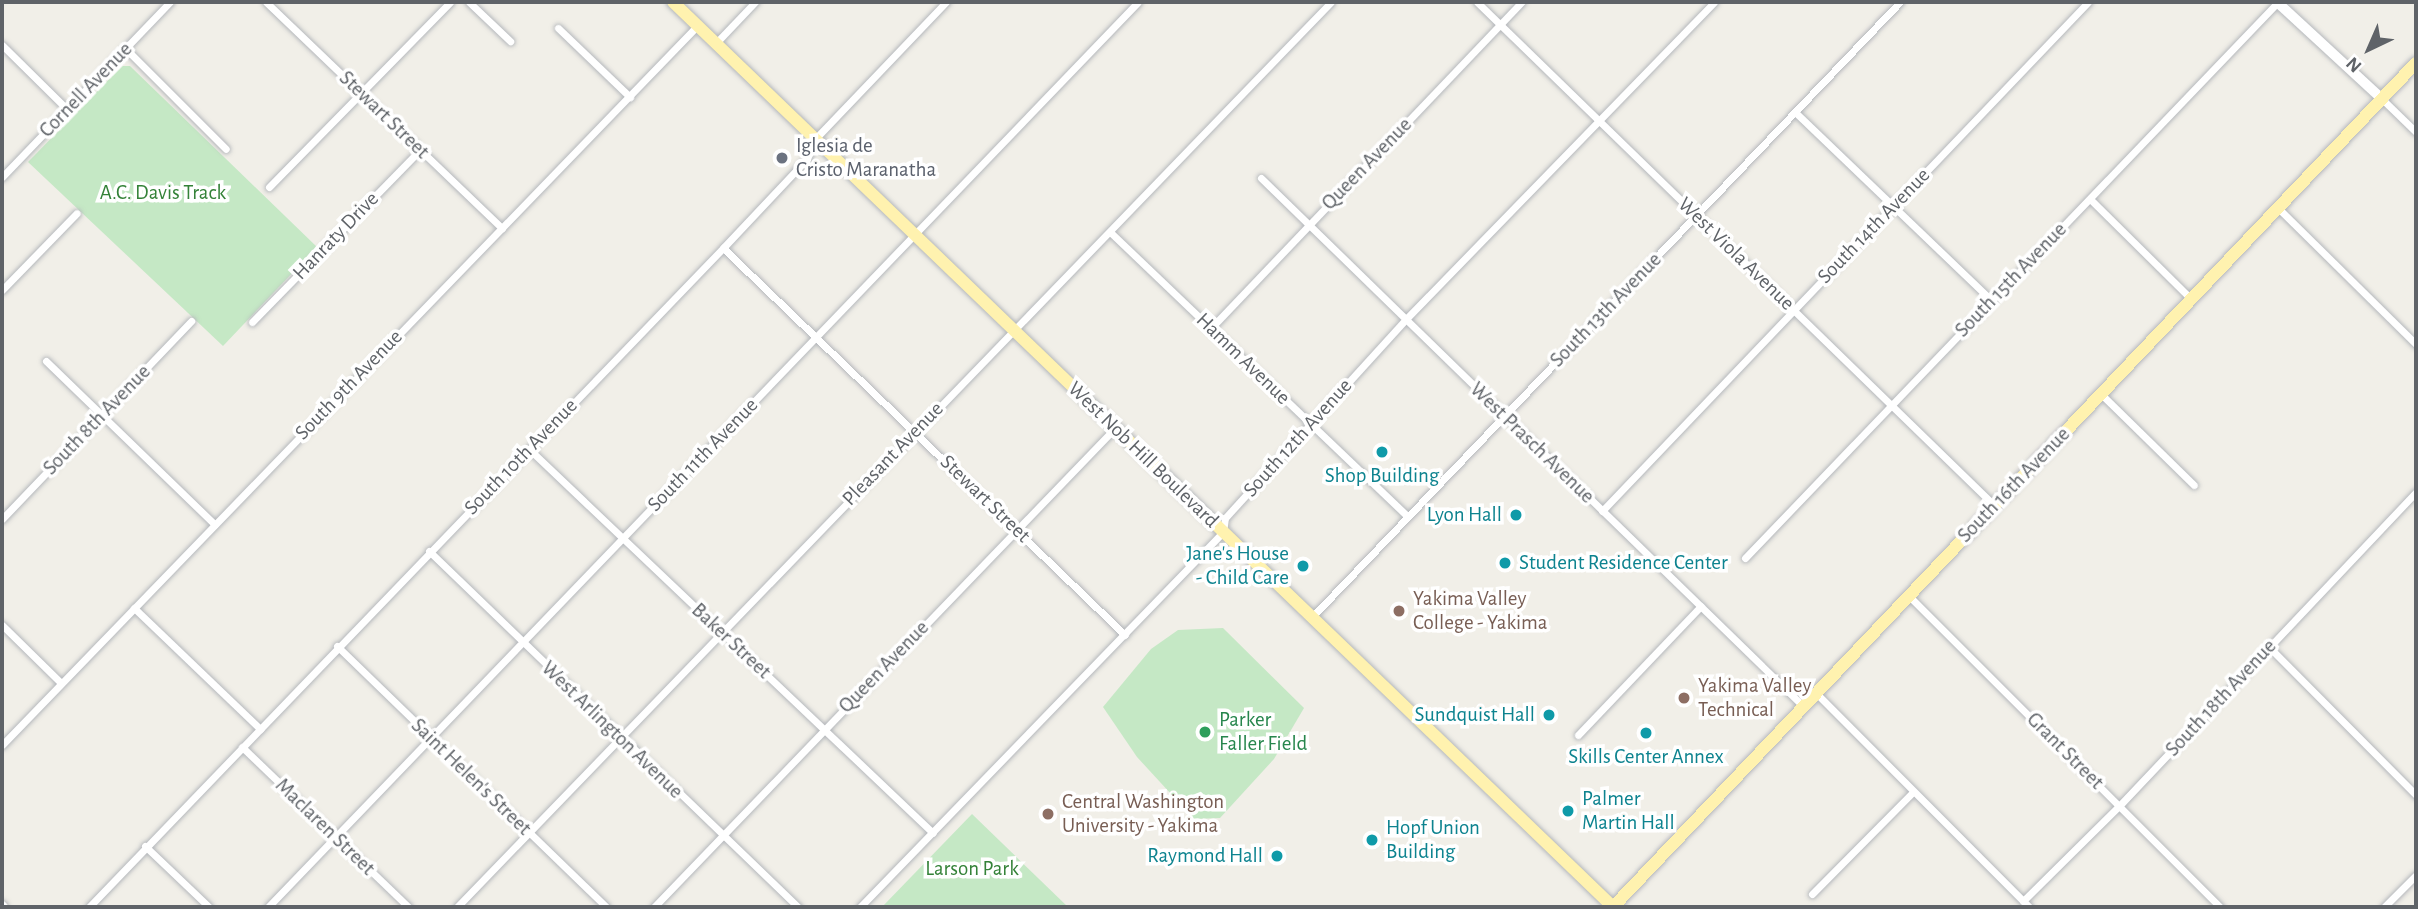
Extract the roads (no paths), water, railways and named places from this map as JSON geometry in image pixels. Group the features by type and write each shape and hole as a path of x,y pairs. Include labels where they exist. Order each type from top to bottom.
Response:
{"main road":[{"name":"West Nob Hill Boulevard","path":"673,2 1613,907"},
{"name":"South 16th Avenue","path":"1613,907 2416,63"}],"street":[{"name":"Cornell Avenue","path":"2,177 170,2"},
{"name":"Stewart Street","path":"266,2 502,228"},
{"path":"269,187 359,91 450,2"},
{"path":"469,2 510,41"},
{"path":"716,43 755,2"},
{"name":"South 10th Avenue","path":"89,907 337,646 723,248 807,159 815,139 946,2"},
{"name":"South 11th Avenue","path":"268,907 1138,2"},
{"name":"Pleasant Avenue","path":"457,907 1331,2"},
{"name":"West Viola Avenue","path":"1477,2 1995,506"},
{"name":"Queen Avenue","path":"1212,327 1522,2"},
{"name":"South 12th Avenue","path":"860,907 1223,532 1225,518 1406,319 1714,2"},
{"name":"South 13th Avenue","path":"1312,617 1900,2"},
{"name":"South 14th Avenue","path":"1602,511 2088,2"},
{"path":"2277,2 2416,132"},
{"name":"South 15th Avenue","path":"1745,558 2277,2"},
{"name":"South 9th Avenue","path":"2,746 60,682 697,26"},
{"path":"558,28 630,97"},
{"path":"2,46 67,109"},
{"path":"125,49 226,149"},
{"path":"1795,112 1991,300"},
{"name":"Hanraty Drive","path":"252,322 420,150"},
{"name":"West Prasch Avenue","path":"1261,178 1803,706"},
{"path":"2090,200 2191,299"},
{"path":"2278,208 2416,344"},
{"path":"2,290 77,213"},
{"name":"Hamm Avenue","path":"1110,232 1407,516"},
{"name":"Stewart Street","path":"723,248 1125,635"},
{"name":"South 8th Avenue","path":"2,519 191,321"},
{"path":"46,361 215,525"},
{"path":"2101,394 2194,485"},
{"name":"Queen Avenue","path":"654,907 1115,428"},
{"name":"Baker Street","path":"529,449 933,833"},
{"name":"South 18th Avenue","path":"2026,904 2416,492"},
{"name":"West Arlington Avenue","path":"429,551 798,907"},
{"name":"Grant Street","path":"1909,596 2220,907"},
{"path":"1578,734 1702,606"},
{"path":"134,608 260,729"},
{"path":"2,625 60,682"},
{"name":"Saint Helen's Street","path":"337,646 606,907"},
{"path":"2269,647 2416,795"},
{"path":"1815,694 2026,904"},
{"name":"Maclaren Street","path":"242,747 408,907"},
{"path":"1812,894 1913,792"},
{"path":"145,846 209,907"},
{"path":"2384,907 2416,876"},
{"path":"2391,900 2398,907"}],"place":[{"name":"Iglesia de Cristo Maranatha","path":"782,158"},
{"name":"Shop Building","path":"1382,452"},
{"name":"Lyon Hall","path":"1516,515"},
{"name":"Student Residence Center","path":"1505,563"},
{"name":"Jane's House - Child Care","path":"1303,566"},
{"name":"Yakima Valley College - Yakima","path":"1399,611"},
{"name":"Yakima Valley Technical","path":"1684,698"},
{"name":"Sundquist Hall","path":"1549,715"},
{"name":"Parker Faller Field","path":"1205,732"},
{"name":"Skills Center Annex","path":"1646,733"},
{"name":"Palmer Martin Hall","path":"1568,811"},
{"name":"Central Washington University - Yakima","path":"1048,814"},
{"name":"Hopf Union Building","path":"1372,840"},
{"name":"Raymond Hall","path":"1277,856"}],"park label":[{"name":"A.C. Davis Track","path":"163,193"},
{"name":"Larson Park","path":"972,869"}]}
